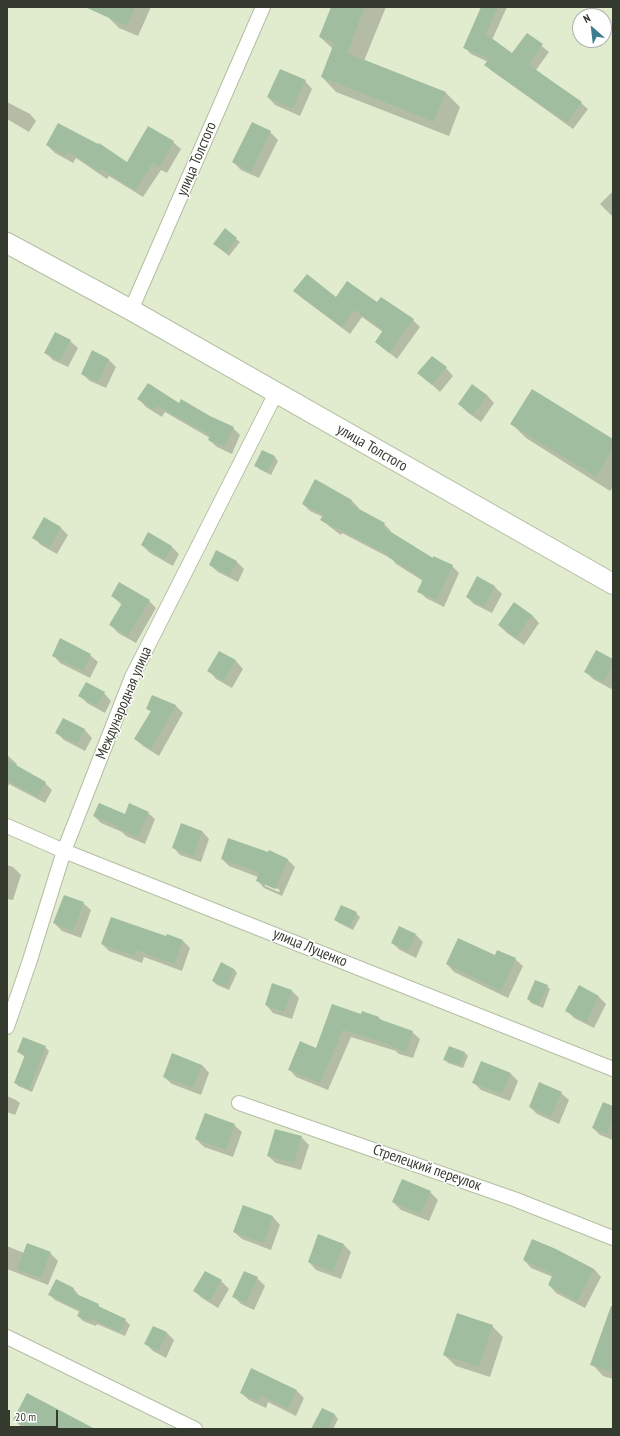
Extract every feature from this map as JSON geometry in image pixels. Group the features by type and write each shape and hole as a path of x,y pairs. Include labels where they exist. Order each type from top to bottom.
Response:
{"main road":[{"name":"улица Толстого","path":"7,243 131,310 613,584"}],"street":[{"name":"улица Толстого","path":"131,310 263,7"},
{"name":"Международная улица","path":"7,1027 29,963 64,850 132,677 276,393"},
{"name":"улица Луценко","path":"7,826 613,1069"},
{"name":"Стрелецкий переулок","path":"240,1102 514,1199 613,1238"},
{"path":"7,1337 195,1429"}],"building":[{"path":"85,7 135,7 127,26"},
{"path":"331,7 365,7 347,53 446,92 434,122 321,77 334,43 319,37"},
{"path":"481,7 498,7 486,34 512,53 527,33 543,44 529,65 582,102 567,123 484,65 489,59 463,48"},
{"path":"280,69 306,80 292,109 267,97"},
{"path":"252,122 271,131 251,172 232,162"},
{"path":"58,123 98,144 99,143 127,162 148,126 174,141 159,167 153,163 135,190 101,169 99,172 68,151 65,156 46,145"},
{"path":"225,228 237,238 226,253 213,244"},
{"path":"307,274 336,297 347,281 377,302 381,297 414,319 389,353 375,342 383,330 354,310 342,327 293,291"},
{"path":"55,332 71,340 60,361 44,353"},
{"path":"92,350 109,359 98,382 81,374"},
{"path":"432,356 447,367 432,385 417,373"},
{"path":"148,383 179,403 181,399 210,416 234,427 224,447 208,440 210,435 157,406 154,410 137,399"},
{"path":"472,384 487,395 473,415 458,404"},
{"path":"532,389 613,439 613,449 596,477 510,424"},
{"path":"262,450 275,456 267,472 254,466"},
{"path":"315,479 352,500 350,504 385,523 383,527 433,558 433,556 453,565 437,600 417,592 423,579 388,557 389,555 320,520 323,515 302,504"},
{"path":"44,517 61,527 49,548 32,538"},
{"path":"148,532 172,546 165,559 141,545"},
{"path":"216,550 237,561 230,576 209,565"},
{"path":"477,576 495,586 484,607 466,597"},
{"path":"119,582 150,600 128,636 109,625 122,603 111,596"},
{"path":"514,602 532,615 516,638 498,625"},
{"path":"60,638 91,654 83,671 52,656"},
{"path":"596,650 613,659 613,666 603,682 584,672"},
{"path":"219,651 236,660 224,681 207,671"},
{"path":"86,682 105,692 97,706 78,696"},
{"path":"152,695 176,705 151,749 134,739 151,711 146,709"},
{"path":"63,718 85,729 77,744 55,733"},
{"path":"7,760 46,782 37,797 7,780"},
{"path":"99,803 125,814 129,803 149,812 138,837 118,829 119,827 93,816"},
{"path":"181,823 202,831 194,856 172,848"},
{"path":"228,838 268,852 269,850 288,859 275,889 256,881 259,873 221,859"},
{"path":"64,895 84,902 73,931 53,923"},
{"path":"341,905 357,912 350,927 334,920"},
{"path":"111,917 166,936 167,934 183,940 174,964 137,950 135,956 101,944"},
{"path":"399,926 416,934 408,951 391,943"},
{"path":"458,938 495,955 497,950 516,958 501,991 446,964"},
{"path":"221,962 234,969 226,987 212,981"},
{"path":"535,980 548,985 539,1005 527,999"},
{"path":"272,983 292,990 284,1012 265,1005"},
{"path":"579,985 599,996 586,1022 565,1011"},
{"path":"332,1004 361,1014 362,1011 379,1017 379,1019 413,1031 406,1052 390,1046 391,1045 343,1030 320,1083 288,1070 300,1041 316,1048"},
{"path":"23,1037 46,1046 29,1089 14,1083 25,1055 17,1052"},
{"path":"449,1046 465,1052 460,1065 443,1060"},
{"path":"172,1053 202,1065 193,1088 163,1077"},
{"path":"481,1061 511,1073 502,1094 472,1083"},
{"path":"539,1082 562,1092 551,1117 529,1107"},
{"path":"603,1102 613,1106 613,1119 607,1134 592,1128"},
{"path":"205,1113 235,1124 226,1150 195,1139"},
{"path":"275,1129 302,1136 294,1163 267,1156"},
{"path":"402,1179 431,1191 421,1214 392,1202"},
{"path":"243,1205 273,1216 264,1243 233,1232"},
{"path":"318,1234 344,1244 333,1272 308,1262"},
{"path":"532,1239 556,1249 594,1269 577,1301 548,1285 553,1274 523,1260"},
{"path":"27,1243 51,1252 41,1278 17,1269"},
{"path":"205,1271 222,1280 210,1301 193,1291"},
{"path":"244,1271 258,1277 246,1303 232,1297"},
{"path":"56,1279 74,1288 72,1292 99,1304 98,1306 126,1319 120,1332 92,1319 91,1322 77,1316 80,1310 48,1295"},
{"path":"611,1306 613,1306 613,1372 590,1365"},
{"path":"457,1313 493,1325 479,1367 443,1355"},
{"path":"153,1326 167,1332 159,1351 144,1344"},
{"path":"251,1368 297,1390 288,1409 261,1395 258,1401 240,1393"},
{"path":"27,1393 95,1429 29,1429 13,1420"},
{"path":"322,1408 335,1414 328,1429 311,1429"}]}
